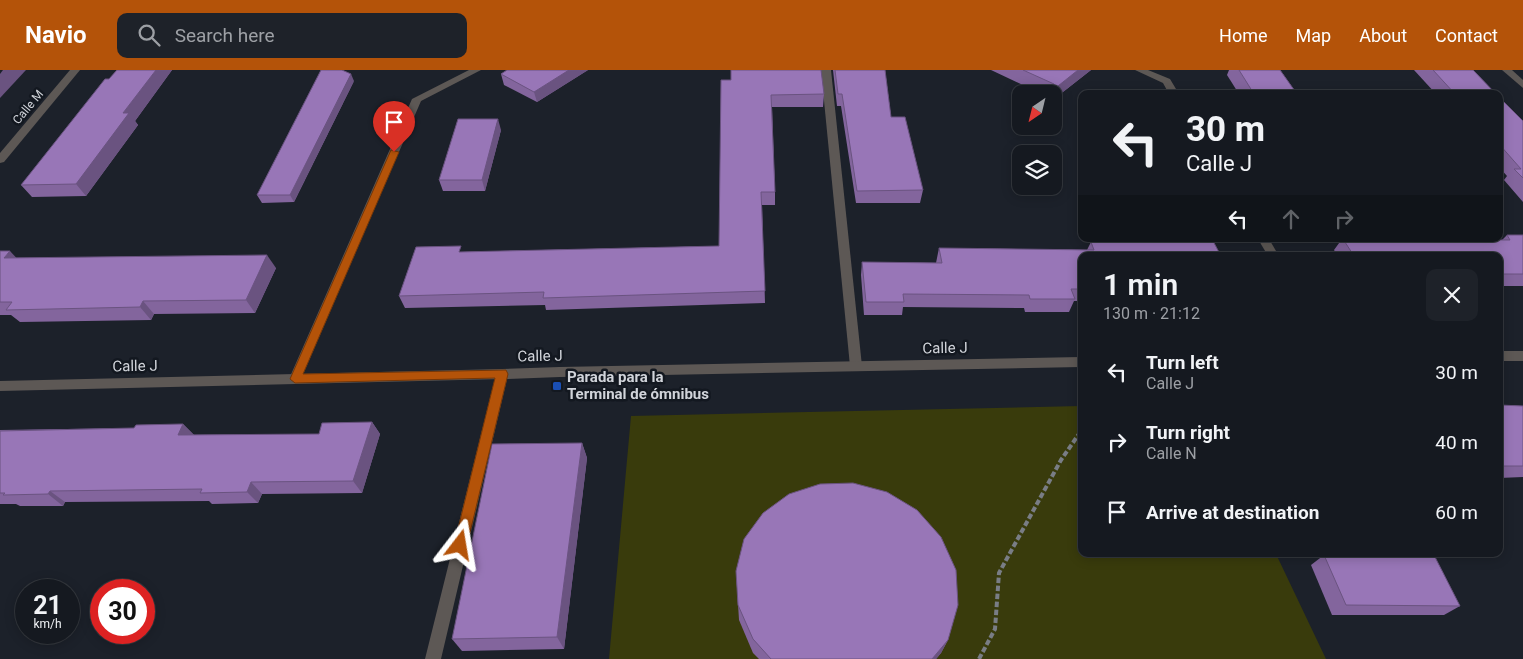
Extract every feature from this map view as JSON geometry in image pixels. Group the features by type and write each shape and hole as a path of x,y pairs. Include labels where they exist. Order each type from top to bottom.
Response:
{"street":[{"name":"Calle M","path":"0,160 74,70"},
{"path":"295,379 417,99 476,70"},
{"path":"826,70 856,366"},
{"path":"1140,70 1167,81 1172,90"},
{"path":"1508,70 1523,85"},
{"path":"1503,356 1523,356"},
{"name":"Calle J","path":"0,386 560,372 1078,362"},
{"path":"433,659 502,374"}],"path":[{"path":"979,659 995,629 999,573 1061,460 1078,435"}],"shaded area":[{"path":"1078,406 1078,557 1277,557 1326,659 609,659 631,416"}],"building":[{"path":"117,70 156,70 123,113 129,113 76,184 21,185 105,79 109,79"},
{"path":"321,70 342,70 351,74 290,195 257,195"},
{"path":"507,70 569,70 534,92 501,74"},
{"path":"731,70 821,70 824,94 771,95 775,192 761,192 765,291 543,298 544,292 399,296 416,247 461,246 459,252 719,246 721,80 731,80"},
{"path":"835,70 885,70 891,117 905,117 923,190 857,191 842,94 838,94"},
{"path":"1023,70 1078,70 1059,85"},
{"path":"1239,70 1280,70 1294,90 1252,90"},
{"path":"1433,70 1473,70 1492,90 1451,90"},
{"path":"1503,101 1523,121 1523,178 1514,169 1521,169 1503,149"},
{"path":"458,119 498,119 482,180 439,180"},
{"path":"1507,235 1523,235 1523,274 1503,274 1503,252 1351,252 1345,242 1503,242 1503,240 1510,240"},
{"path":"1091,242 1214,242 1219,252 1078,252 1078,289 1071,289 1075,299 1030,299 1029,295 903,294 904,302 866,302 862,262 942,263 939,248 1094,250"},
{"path":"0,251 10,251 4,258 267,255 246,300 143,301 140,307 6,310 12,302 0,302"},
{"path":"1503,405 1523,406 1523,466 1503,466"},
{"path":"372,422 353,481 251,482 247,492 200,493 202,489 50,491 48,494 3,495 5,493 0,493 0,431 134,428 136,425 183,424 178,435 319,434 322,423"},
{"path":"582,443 557,637 452,639 492,444"},
{"path":"853,483 887,492 917,510 941,537 956,570 958,605 948,640 932,659 771,659 753,639 738,605 736,571 744,539 763,513 789,494 820,484"},
{"path":"1325,557 1435,557 1460,606 1346,605"}],"place":[{"name":"Parada para la Terminal de ómnibus","path":"557,386"}],"route":[{"path":"394,152 295,379 502,374 460,545"}]}
